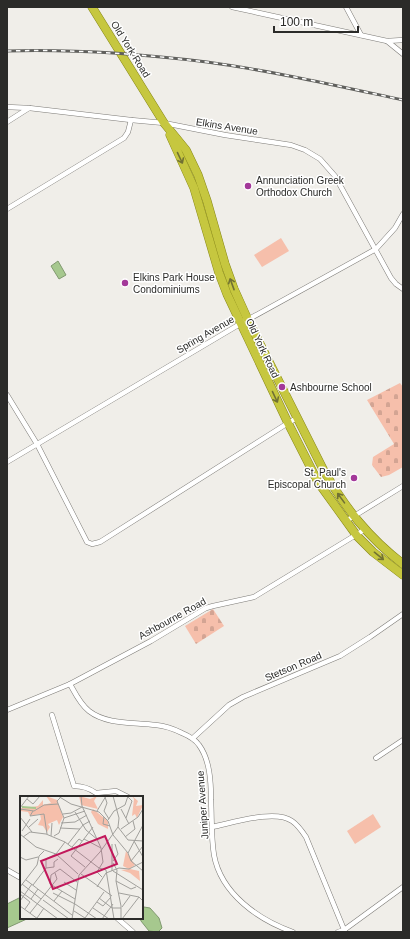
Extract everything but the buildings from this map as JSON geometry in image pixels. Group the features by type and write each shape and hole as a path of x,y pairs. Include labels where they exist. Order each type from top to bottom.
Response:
{"highway":[{"name":"Old York Road","path":"92,7 164,123 186,150 198,175 244,322 288,422 318,482 356,535 373,552 403,575"},
{"name":"Old York Road","path":"244,322 338,495 364,530 387,552 403,564"}],"street":[{"path":"232,7 387,41 403,40"},
{"path":"346,7 361,35"},
{"path":"387,41 403,54"},
{"name":"Elkins Avenue","path":"7,107 29,108 164,123 224,135 291,145 305,150 320,160 335,176 391,278 403,289"},
{"path":"7,122 29,108"},
{"path":"7,209 124,138 128,132 131,120"},
{"name":"Spring Avenue","path":"7,462 244,322 376,249 395,228 403,214"},
{"path":"7,395 37,444 87,542 92,544 100,542 288,422 297,418"},
{"path":"346,521 403,486"},
{"name":"Ashbourne Road","path":"7,710 70,684 151,641 206,608 254,597 364,530"},
{"name":"Stetson Road","path":"193,738 229,705 243,697 340,656 403,614"},
{"path":"70,684 84,706 95,715 111,720 165,727 193,738"},
{"path":"52,715 74,786 82,786 96,793 116,791 126,796"},
{"name":"Juniper Avenue","path":"193,738 202,749 211,781 214,856 219,871 237,898 256,914 279,927 293,932"},
{"path":"376,758 403,740"},
{"path":"212,827 268,815 280,816 291,820 300,828 306,837 344,931"},
{"path":"7,870 20,877"},
{"path":"338,932 344,931 403,887"},
{"path":"118,919 133,932"}],"green space":[{"path":"281,238 289,251 262,267 254,255"},
{"path":"400,383 403,387 403,467 389,475 381,477 372,465 373,457 394,444 367,400"},
{"path":"213,609 224,626 196,644 185,626"},
{"path":"373,814 381,827 355,844 347,831"}],"shaded area":[{"path":"58,261 66,275 59,279 51,266"},
{"path":"20,898 20,919 27,919 7,928 7,904"},
{"path":"144,907 150,908 159,918 162,928 158,932 149,931 141,921 140,919 143,919"}],"railway":[{"path":"7,51 107,53 207,62 281,74 403,100"}],"place":[{"name":"Annunciation Greek Orthodox Church","path":"248,186"},
{"name":"Elkins Park House Condominiums","path":"125,283"},
{"name":"Ashbourne School","path":"282,387"},
{"name":"St. Paul's Episcopal Church","path":"354,478"}]}
